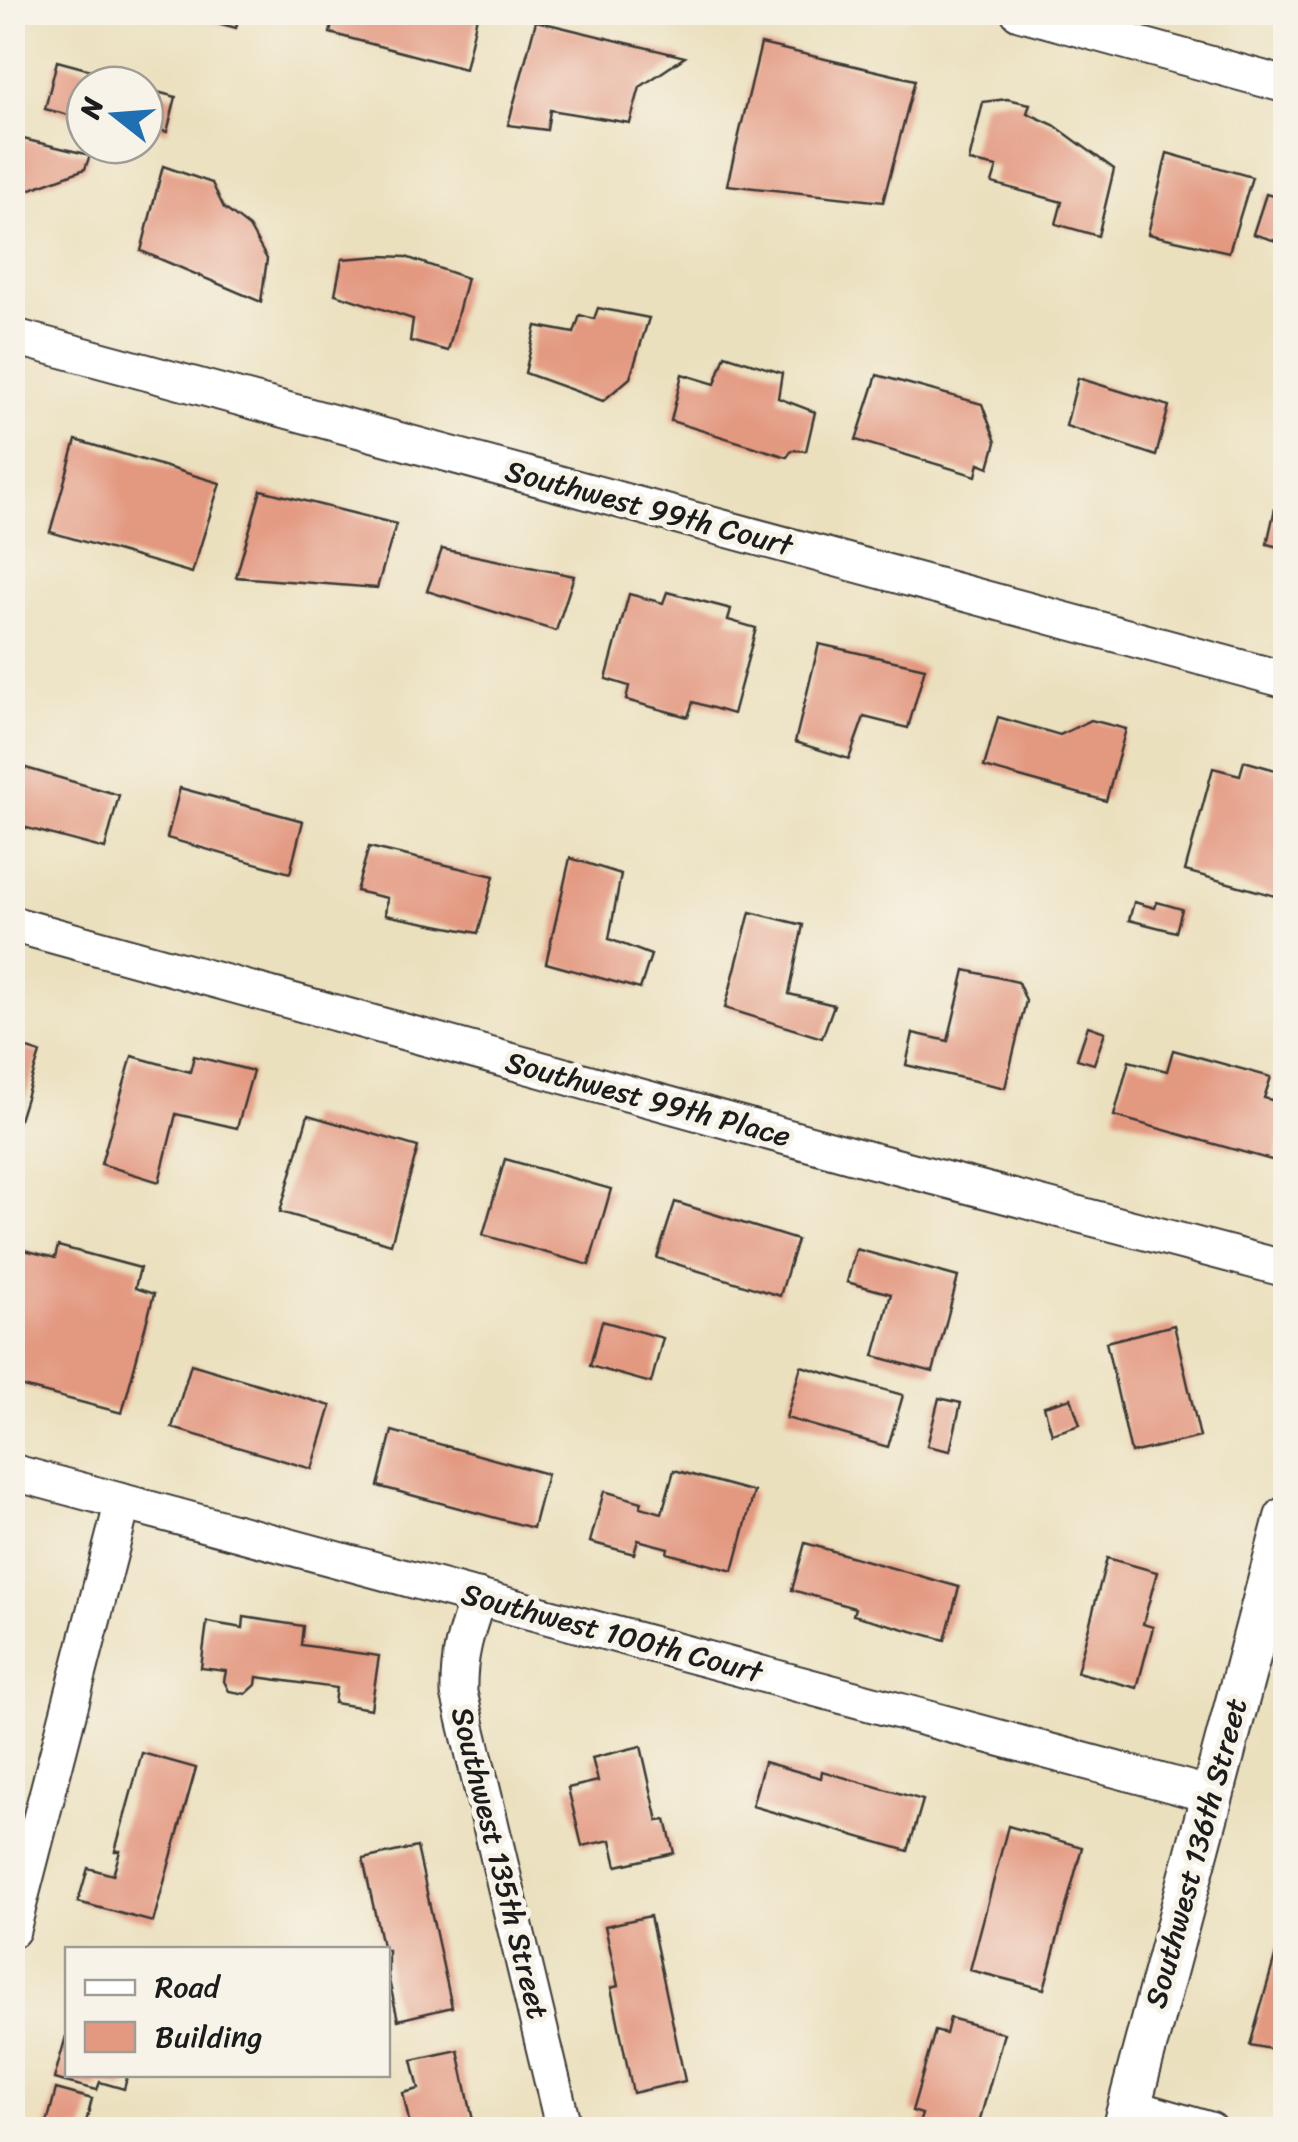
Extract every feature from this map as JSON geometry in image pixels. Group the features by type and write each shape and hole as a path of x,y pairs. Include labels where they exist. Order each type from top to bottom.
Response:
{"street":[{"path":"1019,12 1286,85"},
{"name":"Southwest 99th Court","path":"12,336 1286,680"},
{"name":"Southwest 99th Place","path":"12,924 870,1160 1286,1269"},
{"name":"Southwest 100th Court","path":"12,1472 1211,1795"},
{"path":"12,1930 123,1502"},
{"name":"Southwest 136th Street","path":"1126,2118 1211,1795 1279,1573 1286,1518"},
{"name":"Southwest 135th Street","path":"478,1597 462,1643 459,1694 564,2130"},
{"path":"1126,2118 1210,2130"}],"building":[{"path":"177,12 240,12 236,28"},
{"path":"335,12 478,12 465,69 330,33"},
{"path":"536,21 685,57 640,87 630,123 550,110 547,130 508,125"},
{"path":"761,44 915,80 883,202 727,185"},
{"path":"57,61 72,65 65,65 65,114 45,109"},
{"path":"165,94 176,97 165,131"},
{"path":"1007,99 1030,104 1027,113 1054,125 1114,169 1098,236 1056,224 1062,202 992,183 997,167 969,161 983,102"},
{"path":"12,112 23,115 19,138 65,149 65,165 86,165 85,169 12,196"},
{"path":"1167,153 1252,177 1229,252 1148,234"},
{"path":"163,166 212,183 224,208 249,227 267,259 261,302 141,251"},
{"path":"1266,194 1286,200 1286,244 1253,234"},
{"path":"406,257 467,278 448,351 410,341 413,319 335,294 342,259"},
{"path":"598,308 649,318 630,378 603,401 525,373 536,326 574,333 580,315 594,319"},
{"path":"725,355 782,373 778,398 815,412 806,451 792,450 787,457 671,421 682,374 715,384"},
{"path":"877,375 982,404 996,442 989,467 979,463 976,476 856,440"},
{"path":"1078,378 1169,406 1156,456 1066,426"},
{"path":"76,440 220,483 192,573 50,532"},
{"path":"261,490 396,524 377,588 236,577"},
{"path":"1276,504 1286,506 1286,549 1267,544"},
{"path":"442,549 574,576 556,631 427,591"},
{"path":"667,592 731,609 728,620 756,628 733,714 693,702 688,717 626,700 629,686 606,679 629,594 663,603"},
{"path":"819,644 925,668 908,728 864,717 849,759 795,742"},
{"path":"998,717 1060,735 1091,720 1126,729 1106,801 984,767"},
{"path":"1244,761 1286,773 1286,899 1185,871 1213,768 1240,775"},
{"path":"12,764 119,795 105,849 12,824"},
{"path":"180,788 303,821 290,873 167,838"},
{"path":"369,847 494,876 478,933 385,915 387,898 356,891"},
{"path":"570,858 621,874 609,939 651,955 640,989 546,963"},
{"path":"1134,902 1155,908 1157,902 1182,909 1176,932 1129,920"},
{"path":"750,912 803,925 789,994 834,1005 822,1038 725,1008"},
{"path":"965,970 1018,982 1026,1001 1005,1088 906,1065 913,1033 948,1041"},
{"path":"1088,1026 1105,1032 1094,1064 1077,1059"},
{"path":"12,1044 40,1053 13,1139 12,1138"},
{"path":"1173,1050 1271,1077 1264,1098 1286,1104 1286,1124 1275,1161 1114,1116 1129,1061 1167,1071"},
{"path":"132,1056 190,1072 194,1056 253,1071 237,1128 176,1114 159,1182 101,1164"},
{"path":"308,1115 418,1147 391,1244 280,1212"},
{"path":"505,1159 611,1189 589,1265 483,1235"},
{"path":"675,1202 797,1240 780,1296 657,1258"},
{"path":"58,1246 140,1268 135,1288 154,1294 122,1413 12,1384 12,1265 17,1248 55,1258"},
{"path":"856,1249 958,1277 933,1372 874,1356 891,1294 847,1282"},
{"path":"602,1321 663,1338 651,1383 590,1366"},
{"path":"1174,1325 1200,1437 1131,1453 1106,1342"},
{"path":"191,1364 331,1406 312,1469 172,1428"},
{"path":"801,1366 903,1395 888,1447 786,1418"},
{"path":"939,1398 961,1403 950,1451 927,1446"},
{"path":"1071,1398 1080,1425 1052,1434 1044,1406"},
{"path":"392,1431 547,1474 533,1528 378,1486"},
{"path":"674,1470 754,1492 733,1571 667,1553 668,1548 638,1540 634,1554 590,1542 604,1491 642,1502 640,1507 662,1513"},
{"path":"805,1543 959,1587 945,1640 853,1615 855,1608 792,1590"},
{"path":"1107,1558 1157,1572 1143,1624 1153,1627 1137,1688 1077,1672"},
{"path":"244,1617 303,1626 301,1645 379,1656 371,1709 334,1703 336,1688 257,1677 256,1685 246,1694 229,1691 224,1681 226,1671 201,1668 207,1622 243,1628"},
{"path":"641,1746 658,1821 666,1820 674,1853 617,1866 611,1840 582,1846 568,1788 598,1781 592,1758"},
{"path":"142,1753 196,1768 153,1922 78,1902 88,1868 113,1875 120,1851 115,1851"},
{"path":"764,1762 821,1778 822,1771 923,1800 908,1851 752,1806"},
{"path":"1008,1826 1082,1847 1044,1989 970,1970"},
{"path":"417,1847 452,2007 398,2020 390,1985 390,1947 382,1947 363,1859"},
{"path":"650,1916 685,2081 633,2093 611,1988 618,1986 605,1926"},
{"path":"1286,1926 1286,2052 1250,2045"},
{"path":"950,2018 1004,2033 977,2130 917,2130 922,2114 912,2111 935,2031 946,2034"},
{"path":"65,2040 65,2077 127,2077 124,2089 100,2082 97,2090 54,2079"},
{"path":"458,2050 475,2130 411,2130 403,2093 419,2089 412,2060"},
{"path":"56,2089 92,2099 84,2130 46,2127"}]}
